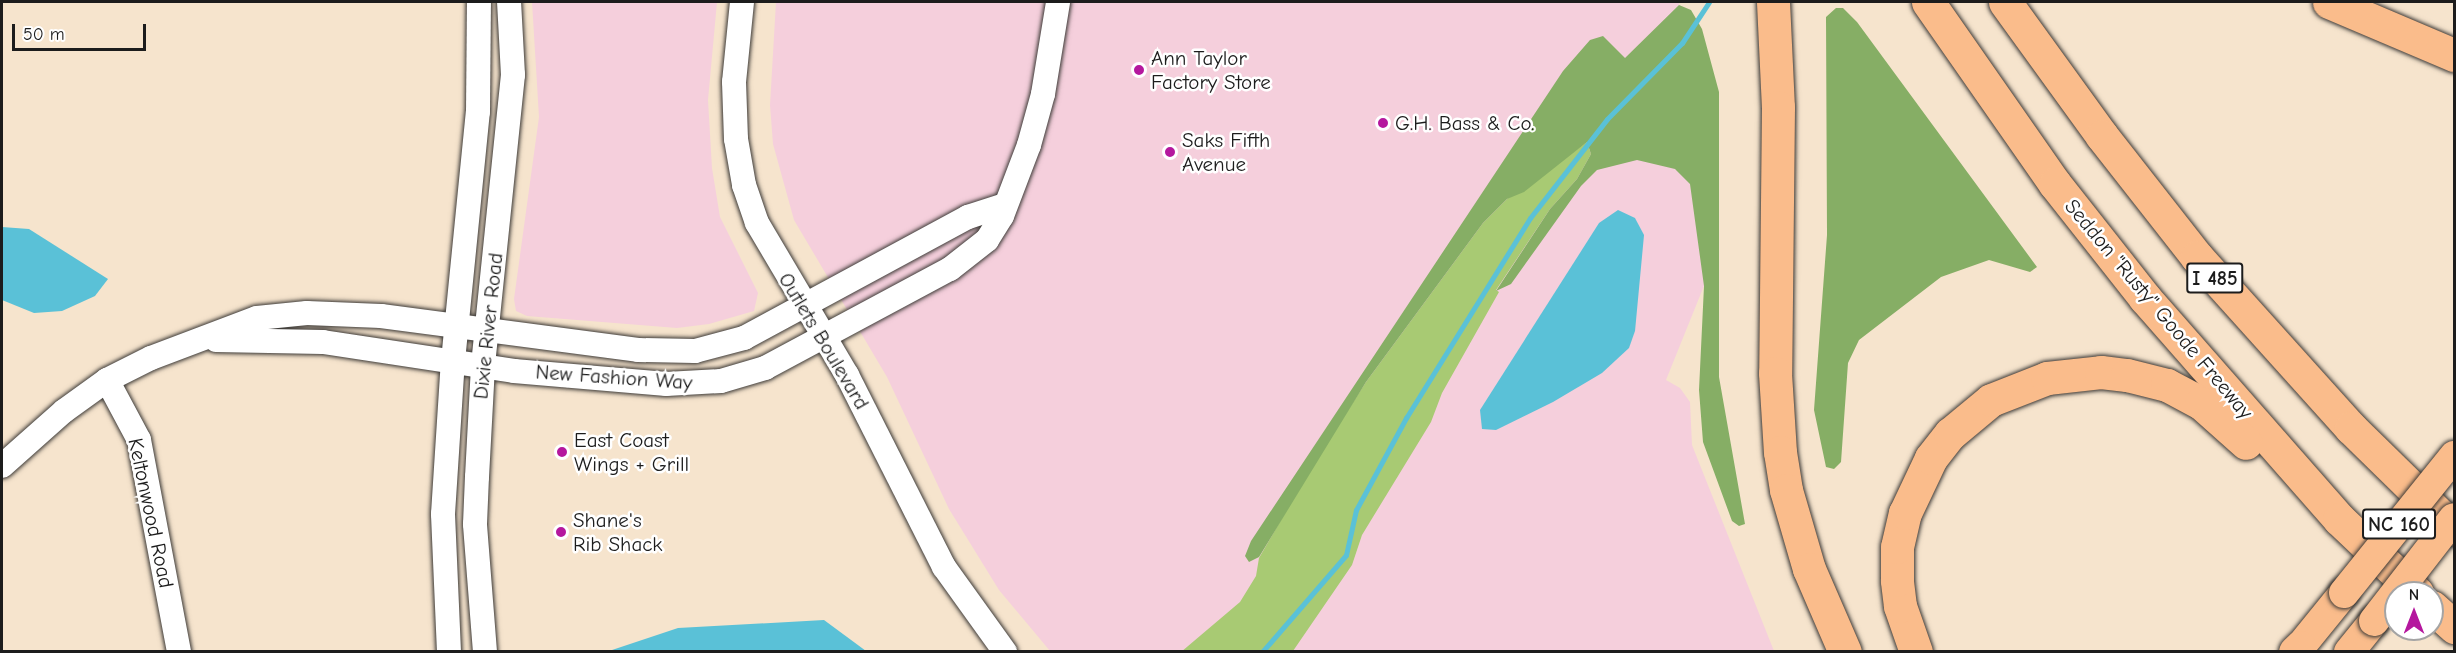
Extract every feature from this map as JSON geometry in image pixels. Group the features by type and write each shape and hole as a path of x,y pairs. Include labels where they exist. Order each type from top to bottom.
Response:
{"highway":[{"path":"1773,2 1778,107 1775,373 1780,452 1786,490 1809,569 1845,651"},
{"name":"Seddon \"Rusty\" Goode Freeway","path":"1928,2 2055,184 2145,298 2339,519 2404,581"},
{"name":"I 485","path":"2005,2 2102,136 2197,257 2351,428 2454,529"},
{"path":"2329,2 2454,55"},
{"path":"1916,651 1908,635 1897,580 1897,547 1916,483 1943,442 1969,417 1991,400 2047,378 2101,372 2148,379 2167,386 2216,414 2263,459 2339,519"},
{"path":"2351,428 2454,516"}],"main road":[{"name":"NC 160","path":"2297,650 2454,456"},
{"name":"NC 160","path":"2349,651 2454,516"}],"street":[{"name":"Dixie River Road","path":"449,651 443,514 453,361 478,112 478,2"},
{"name":"Dixie River Road","path":"484,651 475,524 483,365 513,75 510,2"},
{"name":"Outlets Boulevard","path":"742,2 734,82 739,161 757,223 825,337 944,567 1005,651"},
{"name":"New Fashion Way","path":"203,340 323,342 483,365 628,382 711,382 765,368 965,259 987,240 1024,160 1038,114 1058,2"},
{"name":"New Fashion Way","path":"2,466 64,411 107,380 152,358 257,318 286,314 381,316 487,332 678,352 744,338 968,217 1005,205"},
{"name":"Keltonwood Road","path":"107,380 139,440 179,651"}],"shaded area":[{"path":"532,2 717,2 708,100 712,168 720,217 758,293 754,311 709,324 677,328 527,316 516,311 514,299 539,117"},
{"path":"776,2 1679,2 1714,261 1666,380 1680,388 1690,402 1692,445 1774,651 1050,651 999,590 949,509 887,377 794,220 773,144 770,105"}],"green space":[{"path":"1679,5 1691,10 1702,29 1719,92 1719,377 1745,524 1739,526 1732,521 1703,442 1699,390 1704,286 1690,184 1675,169 1637,160 1597,170 1581,186 1511,284 1496,291 1550,209 1577,179 1591,154 1587,142 1524,192 1507,199 1483,223 1366,382 1259,557 1249,562 1245,556 1251,541 1563,71 1590,40 1603,36 1625,58"},
{"path":"1836,8 1843,8 1857,22 2037,267 2030,272 1989,260 1941,277 1859,340 1848,363 1841,462 1834,469 1826,467 1814,410 1827,235 1826,17"},
{"path":"1587,142 1591,154 1577,179 1550,209 1496,290 1499,292 1442,393 1431,422 1362,535 1352,565 1293,651 1181,652 1240,602 1256,576 1259,558 1311,468 1366,382 1483,223 1507,199"}],"water":[{"path":"1618,210 1635,218 1644,235 1635,331 1629,348 1602,373 1553,402 1496,430 1482,429 1480,410 1599,223"},
{"path":"2,227 29,229 108,279 95,296 62,311 34,313 2,300"},
{"path":"824,620 866,651 609,651 678,628"}],"waterway":[{"path":"1262,652 1346,555 1356,510 1406,418 1530,218 1607,119 1682,43 1709,2"}],"place":[{"name":"Ann Taylor Factory Store","path":"1139,70"},
{"name":"G.H. Bass & Co.","path":"1383,123"},
{"name":"Saks Fifth Avenue","path":"1170,152"},
{"name":"East Coast Wings + Grill","path":"562,452"},
{"name":"Shane's Rib Shack","path":"561,532"}]}
